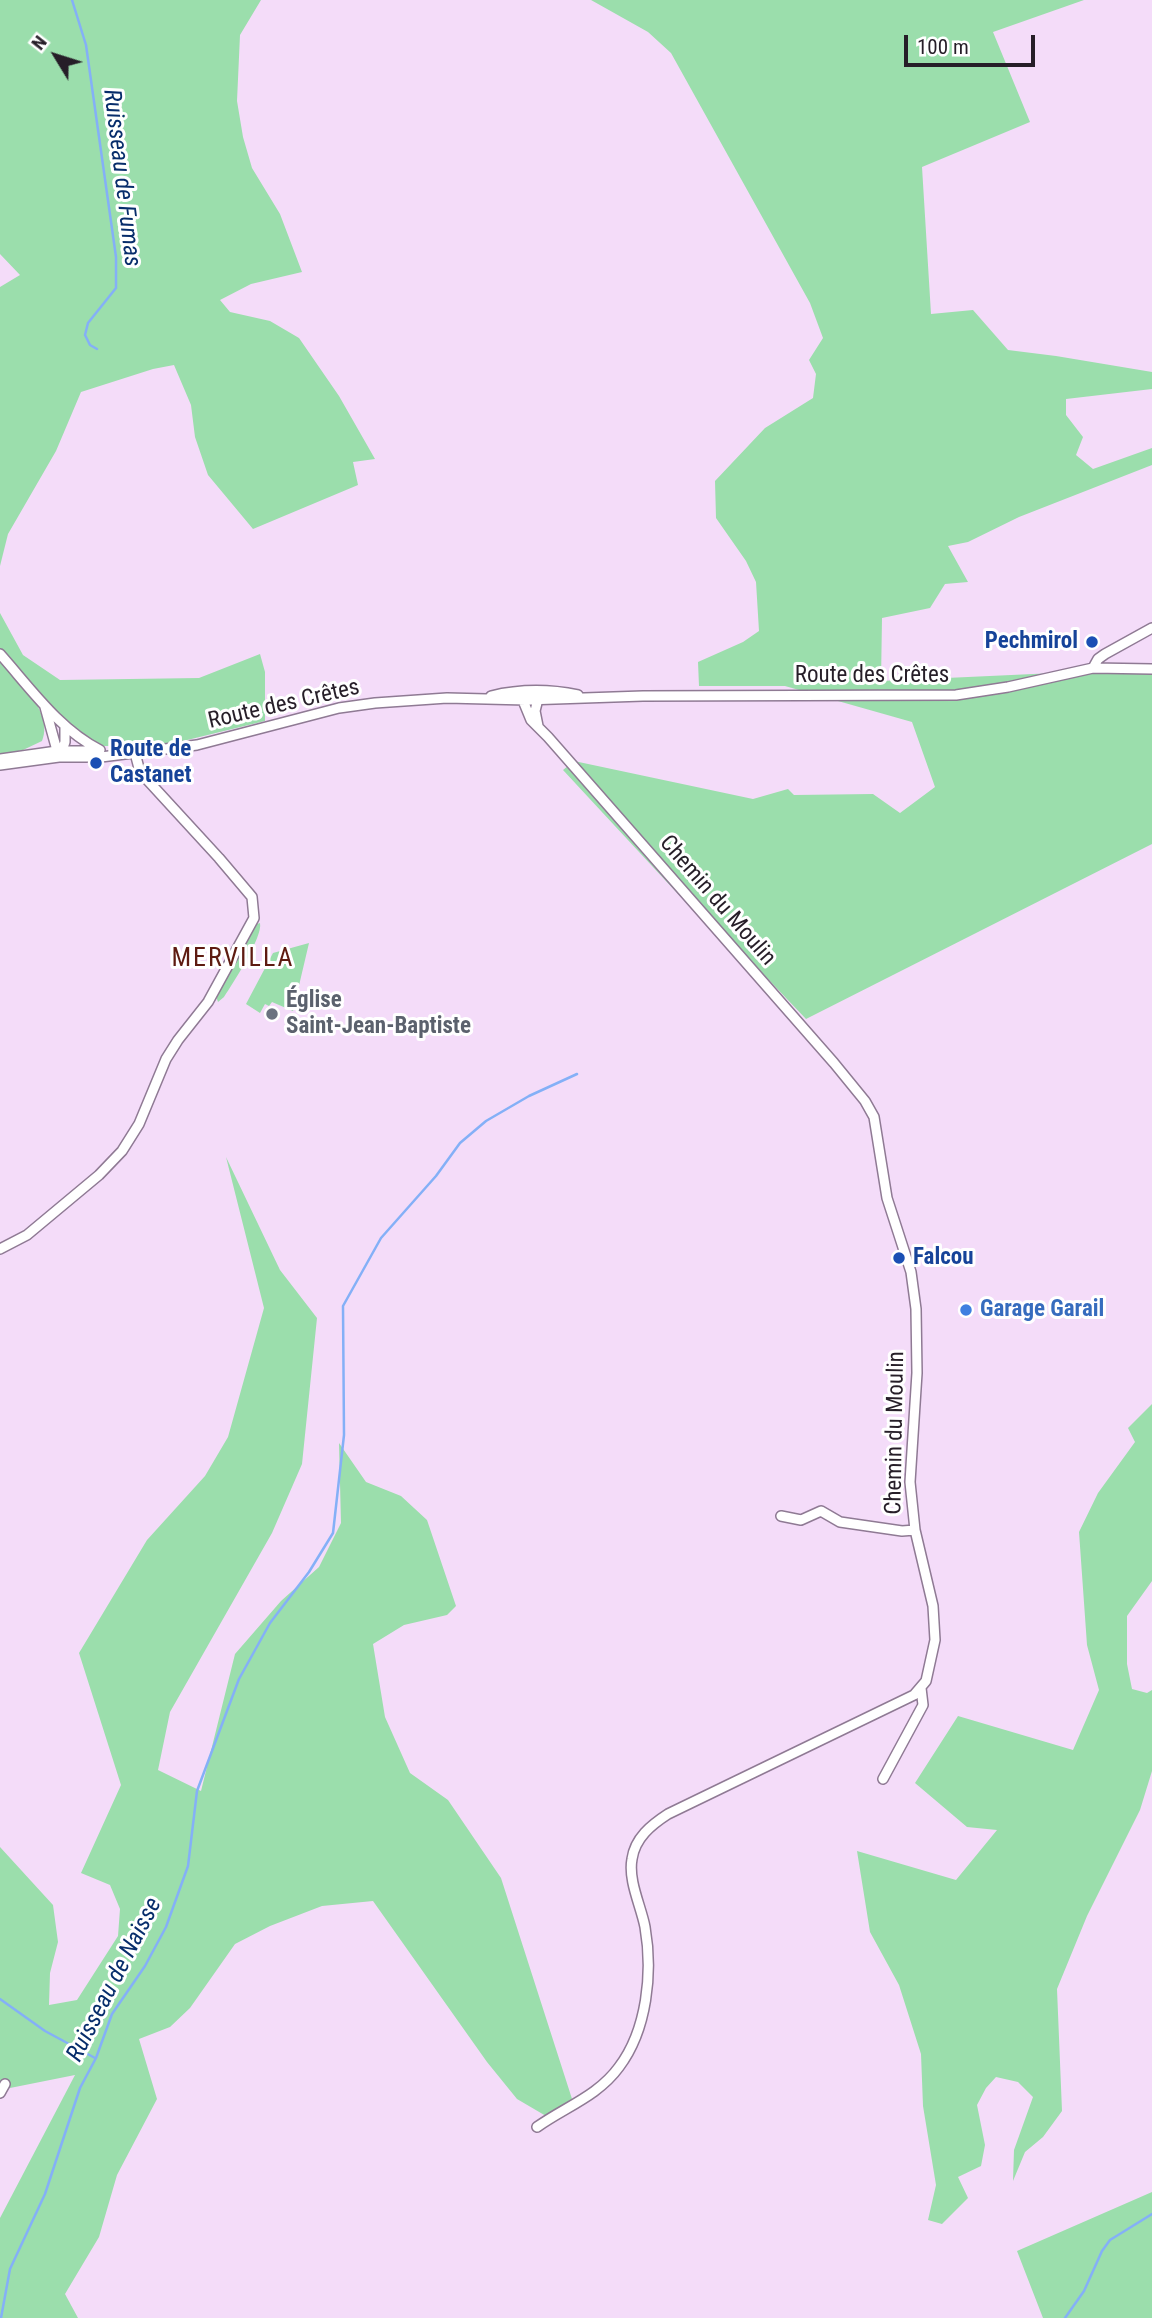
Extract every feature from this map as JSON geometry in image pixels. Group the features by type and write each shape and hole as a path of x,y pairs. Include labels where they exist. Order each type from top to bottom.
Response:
{"street":[{"path":"1093,668 1105,654 1152,628"},
{"path":"0,654 65,727 100,750"},
{"name":"Route des Crêtes","path":"538,699 956,695 1009,687 1093,668 1152,669"},
{"name":"Route des Crêtes","path":"0,765 59,753 135,753 197,745 339,708 375,703 558,691 590,697"},
{"path":"528,695 538,699 535,710 538,726"},
{"name":"Chemin du Moulin","path":"528,695 526,710 531,720 840,1070 874,1117 887,1198 911,1272 916,1309 917,1386 911,1482 915,1530 933,1606 935,1628 930,1670 921,1688 923,1704 883,1779"},
{"path":"43,702 59,753"},
{"path":"59,753 66,738 65,727"},
{"path":"36,754 47,745 52,731"},
{"name":"Route des Crêtes","path":"0,759 100,750 135,753"},
{"path":"0,1249 27,1236 99,1175 122,1151 139,1124 166,1059 208,1002 248,932 255,913 252,897 244,887 140,772 135,753"},
{"path":"781,1516 801,1520 821,1511 840,1522 902,1531 915,1530"},
{"path":"537,2127 580,2102 607,2081 619,2068 636,2039 645,1998 648,1947 631,1861 637,1844 648,1829 668,1814 904,1702 921,1688"}],"green space":[{"path":"0,0 261,0 240,35 237,101 252,168 280,214 302,272 251,284 220,300 230,312 270,321 299,338 339,396 375,459 353,462 358,485 253,529 208,475 195,437 191,405 174,365 153,369 81,392 56,451 8,534 0,566 0,287 20,275 0,254"},
{"path":"591,0 1084,0 993,32 1030,122 922,167 931,314 973,310 1008,350 1152,372 1152,389 1066,399 1066,415 1083,437 1076,455 1093,469 1152,448 1152,465 1019,517 968,542 948,546 968,582 945,584 930,608 882,618 881,681 1120,670 1152,673 1152,844 806,1019 726,935 716,935 563,770 574,761 753,799 788,789 794,795 873,794 900,813 935,787 912,722 785,686 699,686 698,662 743,642 759,631 756,582 746,561 716,518 715,481 765,428 813,398 816,374 809,360 823,338 810,303 671,53 648,32"},
{"path":"0,613 23,655 60,680 199,678 260,654 265,672 265,721 179,742 144,746 101,746 77,731 31,694 44,722 42,741 23,750 0,755"},
{"path":"260,923 257,938 246,960 224,997 218,1002 216,996"},
{"path":"309,943 293,1011 272,1002 269,1006 265,1004 260,1013 246,1004 273,953"},
{"path":"226,1157 280,1270 317,1318 302,1464 272,1533 170,1712 158,1770 201,1791 235,1654 281,1601 319,1567 341,1523 339,1443 366,1482 401,1496 427,1520 456,1606 447,1615 404,1625 373,1644 385,1717 410,1773 448,1800 501,1878 573,2102 546,2116 517,2099 487,2062 373,1901 322,1906 270,1926 235,1944 190,2008 170,2027 139,2039 157,2099 117,2175 99,2237 65,2294 78,2318 0,2318 0,2218 75,2075 0,2090 0,1847 53,1905 58,1942 50,1973 49,2005 77,2000 118,1936 120,1909 110,1885 81,1873 121,1785 79,1653 147,1540 205,1476 228,1437 264,1308"},
{"path":"1152,1404 1152,1581 1127,1616 1127,1664 1132,1689 1147,1693 1152,1690 1152,1771 1140,1810 1087,1916 1057,1989 1062,2111 1043,2137 1025,2152 1013,2181 1014,2150 1033,2097 1018,2082 996,2077 977,2105 985,2145 981,2166 958,2177 968,2198 942,2224 928,2220 936,2185 923,2106 921,2054 899,1985 870,1932 857,1851 956,1880 997,1830 967,1827 915,1783 958,1716 1073,1750 1099,1690 1087,1645 1079,1532 1098,1493 1135,1442 1128,1428"},
{"path":"1152,2192 1152,2318 1043,2318 1017,2251"}],"waterway":[{"name":"Ruisseau de Fumas","path":"72,0 86,45 116,257 116,288 88,323 85,335 90,345 97,349"},
{"name":"Ruisseau de Naisse","path":"1,2318 10,2269 45,2194 80,2088 96,2058 112,2014 145,1966 166,1927 188,1866 197,1791 239,1679 270,1623 309,1572 333,1533 344,1435 343,1306 381,1238 436,1176 460,1143 486,1121 529,1096 577,1074"},
{"path":"0,1999 45,2031 95,2058"},
{"path":"1065,2318 1084,2291 1102,2251 1110,2240 1152,2214"}],"place":[{"name":"Pechmirol","path":"1092,642"},
{"name":"Route de Castanet","path":"96,763"},
{"name":"Église Saint-Jean-Baptiste","path":"272,1014"},
{"name":"Falcou","path":"899,1258"},
{"name":"Garage Garail","path":"966,1310"}],"district":[{"name":"MERVILLA","path":"233,959"}]}
